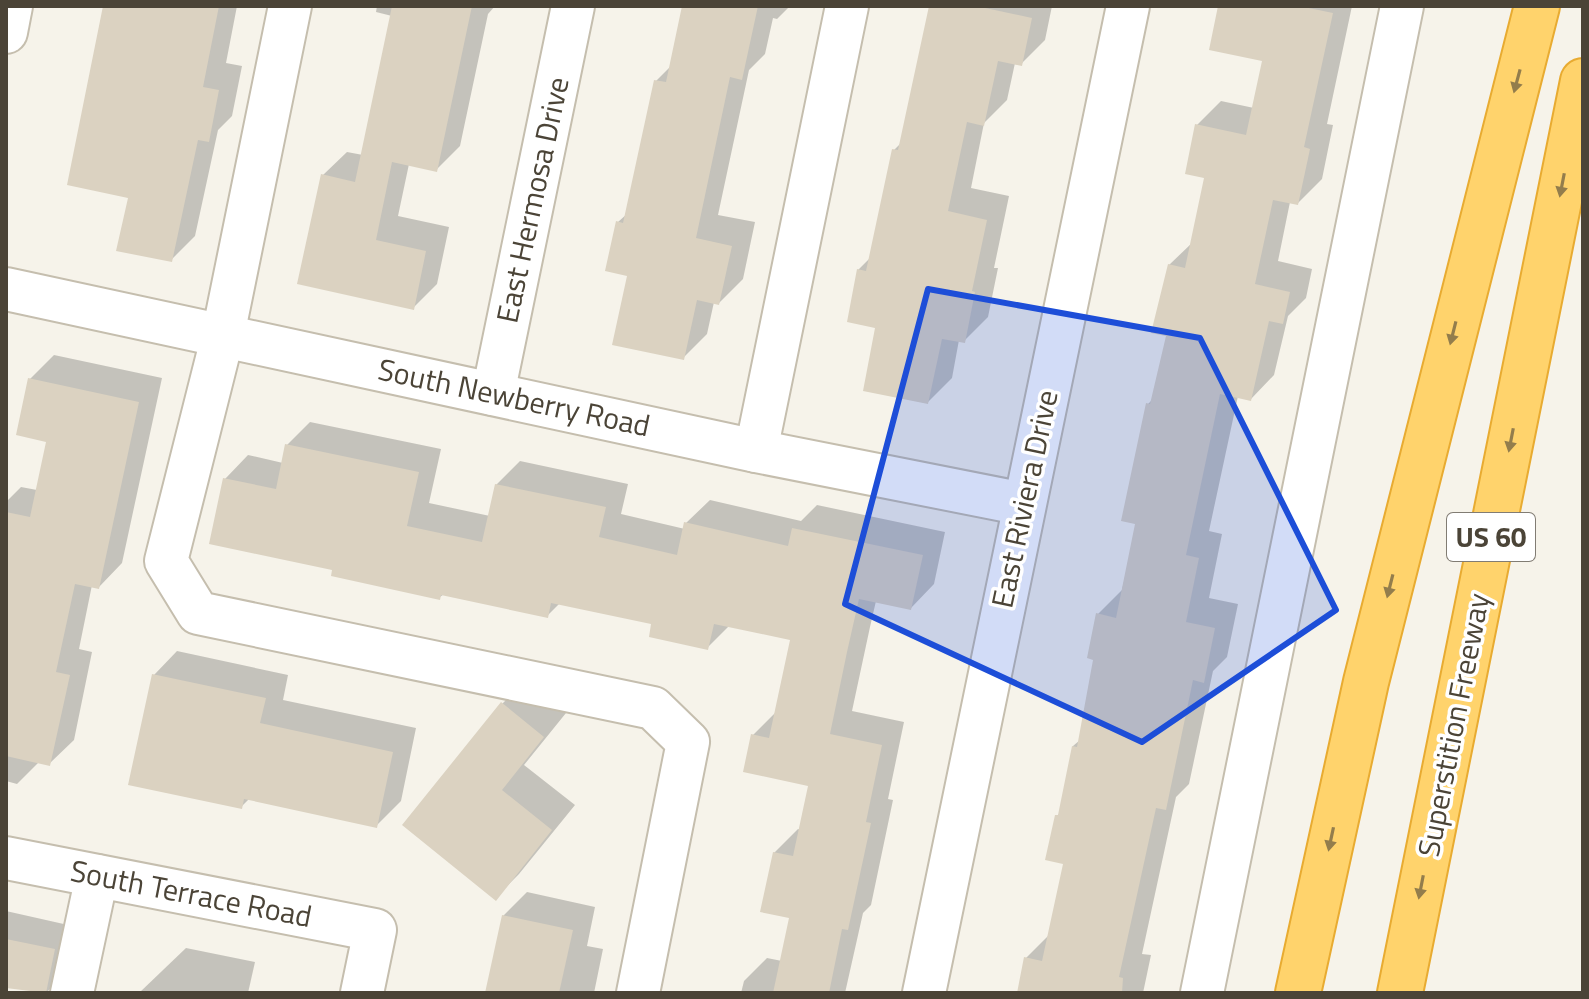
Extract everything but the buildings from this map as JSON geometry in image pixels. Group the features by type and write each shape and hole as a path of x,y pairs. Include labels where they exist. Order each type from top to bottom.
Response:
{"highway":[{"path":"1298,993 1366,682 1537,6"},
{"name":"Superstition Freeway","path":"1400,993 1583,81"}],"street":[{"path":"6,32 11,6"},
{"path":"290,6 223,335 166,561 198,613 653,708 688,742 638,993"},
{"name":"East Hermosa Drive","path":"493,394 573,6"},
{"path":"756,451 847,6"},
{"name":"East Riviera Drive","path":"924,993 1128,6"},
{"path":"1202,993 1402,6"},
{"name":"South Newberry Road","path":"6,289 756,451 1024,504"},
{"name":"South Terrace Road","path":"6,858 375,930 362,993"},
{"path":"72,993 97,876"}],"highlighted area":[{"path":"928,289 1200,338 1336,610 1142,742 845,604"}]}
